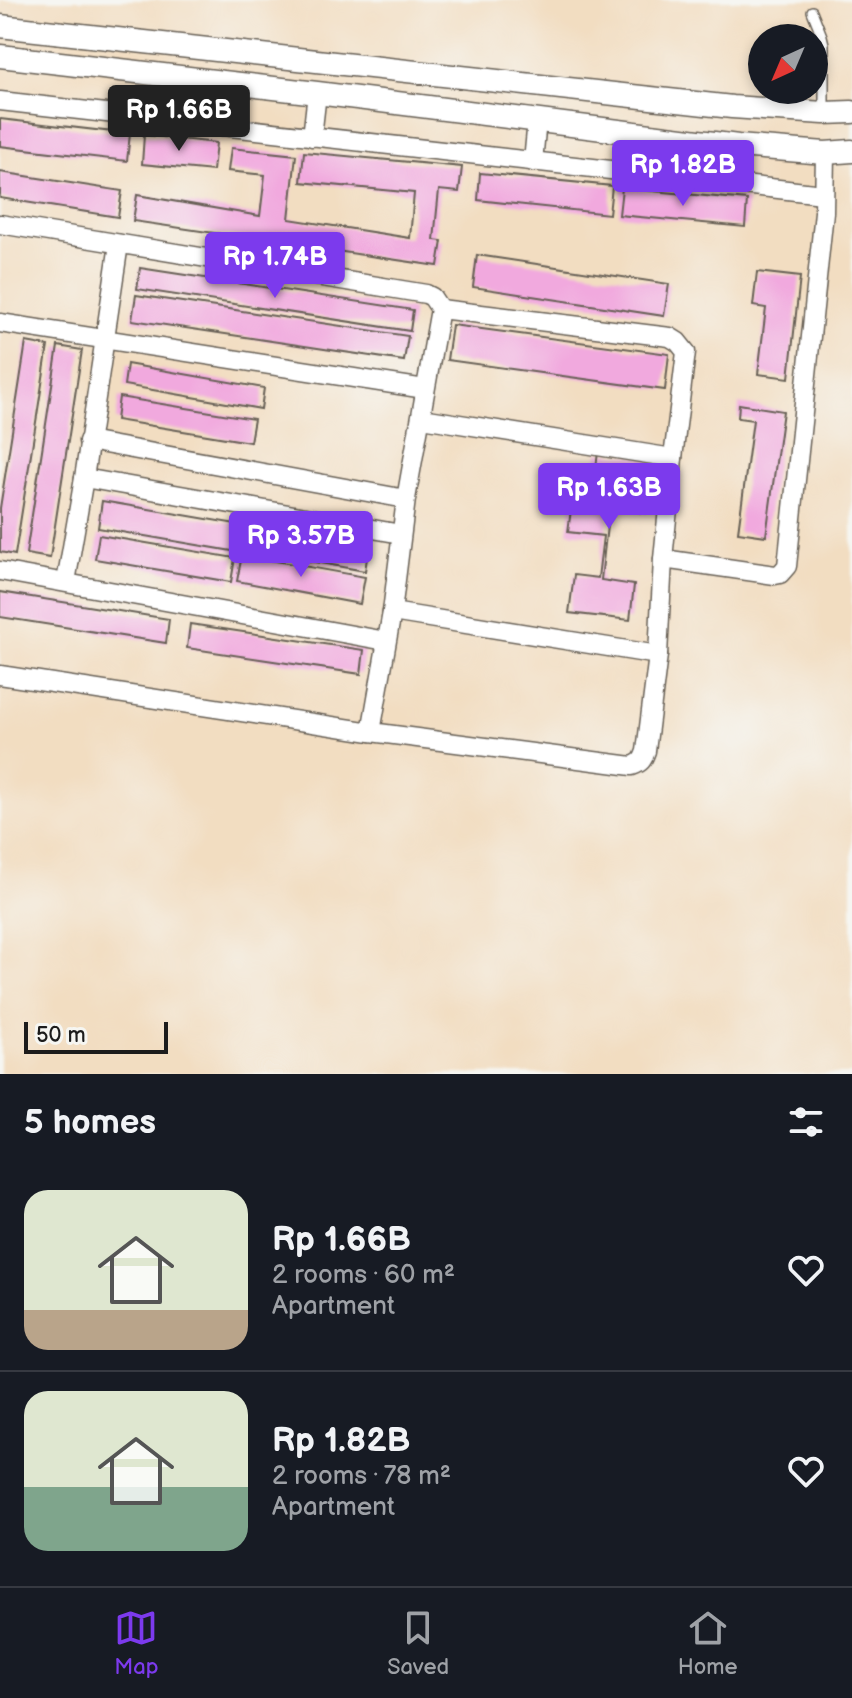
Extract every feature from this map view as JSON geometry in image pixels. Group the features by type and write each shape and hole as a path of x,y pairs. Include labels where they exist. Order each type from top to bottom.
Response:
{"street":[{"path":"0,26 717,106 852,112"},
{"path":"0,56 738,146 825,153 852,151"},
{"path":"380,101 382,69"},
{"path":"312,137 317,93"},
{"path":"0,101 823,194"},
{"path":"533,162 537,120"},
{"path":"663,559 775,575 787,566 824,212 825,153"},
{"path":"0,224 432,297 440,309 406,499 392,612 371,732"},
{"path":"66,582 119,244"},
{"path":"0,675 371,732 632,766 641,762 646,751 658,655 663,559 686,352 670,337 440,309"},
{"path":"1,330 105,339 425,389"},
{"path":"422,418 673,458"},
{"path":"88,441 406,499"},
{"path":"84,478 401,534"},
{"path":"0,571 386,641"},
{"path":"392,612 658,655"}],"lane":[{"path":"812,11 824,44 824,113"}],"building":[{"path":"0,119 130,134 127,161 0,146"},
{"path":"144,135 216,143 213,171 142,164"},
{"path":"231,148 296,155 289,219 410,238 414,193 301,182 304,152 462,167 459,192 439,190 434,240 442,241 438,266 133,221 137,195 260,216 265,175 228,171"},
{"path":"0,172 122,191 118,217 0,198"},
{"path":"480,173 612,186 609,214 478,200"},
{"path":"622,188 747,200 745,227 619,215"},
{"path":"477,255 669,284 664,316 473,287"},
{"path":"140,268 413,310 410,331 137,289"},
{"path":"757,272 800,277 789,378 758,374 766,308 753,306"},
{"path":"136,295 408,336 404,361 132,320"},
{"path":"452,325 669,354 665,390 447,360"},
{"path":"26,342 48,346 15,555 0,552 0,508"},
{"path":"58,346 82,350 50,558 26,554"},
{"path":"127,364 264,388 261,409 124,385"},
{"path":"119,397 254,419 250,442 116,420"},
{"path":"739,404 783,411 766,536 738,532 753,420 738,418"},
{"path":"598,452 652,459 646,513 609,508 601,580 634,585 630,620 569,613 574,575 598,578 603,536 568,532 572,502 595,504 593,492"},
{"path":"102,501 242,525 238,552 98,528"},
{"path":"247,524 369,545 365,571 243,549"},
{"path":"99,535 235,558 231,582 95,559"},
{"path":"242,555 365,577 360,604 237,581"},
{"path":"0,592 169,619 166,643 0,617"},
{"path":"190,624 364,650 361,674 187,648"}]}
